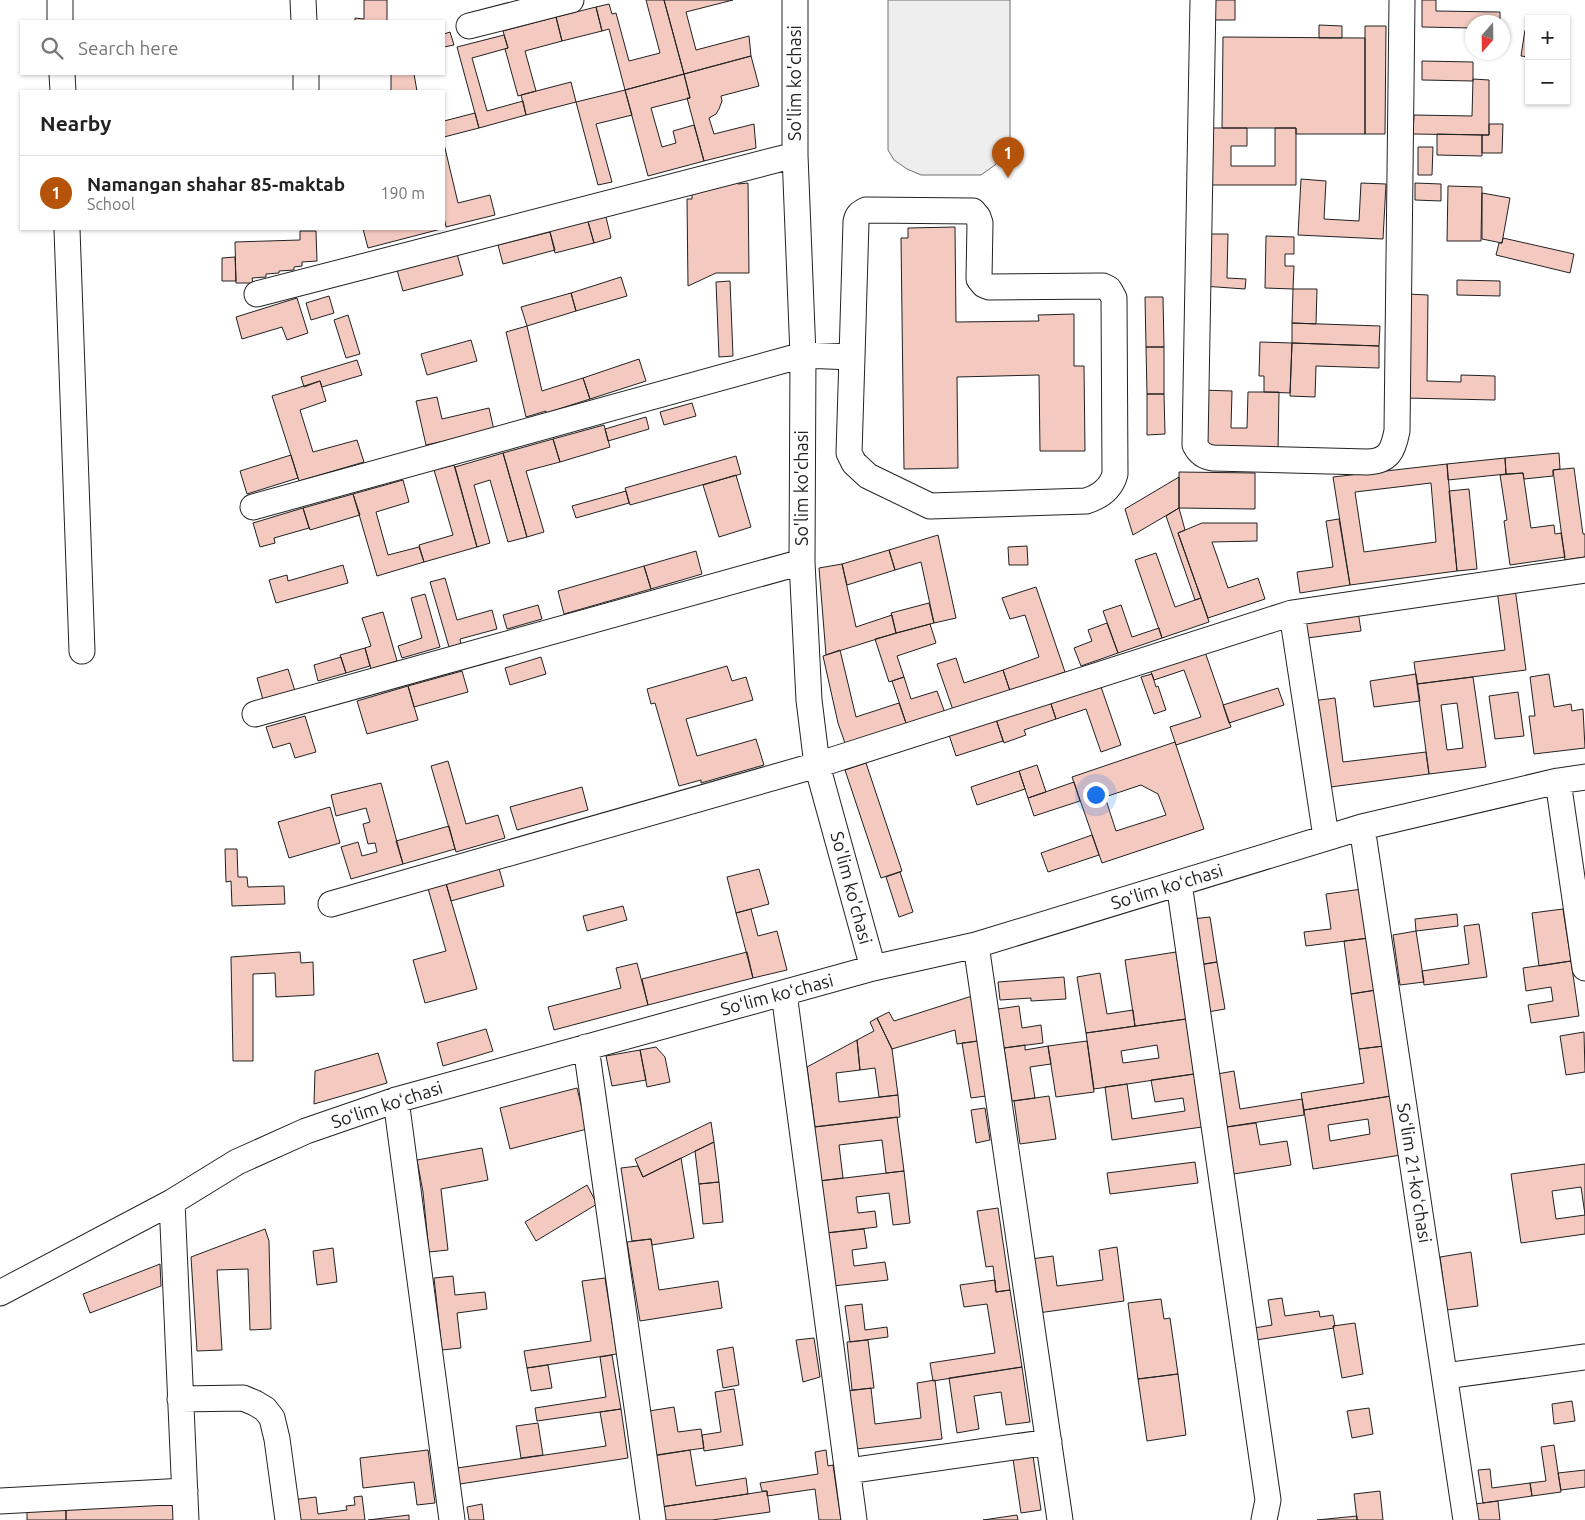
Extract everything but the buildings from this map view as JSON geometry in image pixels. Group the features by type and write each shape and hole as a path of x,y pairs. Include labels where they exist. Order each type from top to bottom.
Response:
{"street":[{"path":"60,0 60,20"},
{"path":"303,0 304,20"},
{"path":"469,26 572,0"},
{"name":"So'lim ko'chasi","path":"795,0 795,155 803,355 802,562 809,700 817,764 873,968"},
{"path":"1202,0 1195,445 1199,452 1206,457 1213,458 1378,462 1393,449 1397,431 1402,0"},
{"path":"62,75 63,90"},
{"path":"306,75 306,90"},
{"path":"257,294 795,155"},
{"path":"866,210 972,211 978,217 980,223 979,278 984,285 1103,286 1106,287 1114,298 1115,474 1113,481 1104,492 1086,501 930,506 868,476 854,464 849,453 852,357 857,216 860,212 866,210"},
{"path":"67,230 82,651"},
{"path":"253,507 803,355 852,357"},
{"path":"255,714 802,562"},
{"path":"331,904 817,764 1292,613 1585,570"},
{"path":"1292,613 1326,837"},
{"name":"Soʻlim koʻchasi","path":"0,1293 172,1202 237,1162 306,1131 396,1100 873,968 976,945 1362,826 1558,781 1585,777"},
{"path":"1558,781 1585,968"},
{"name":"Soʻlim 21-koʻchasi","path":"1362,826 1466,1520"},
{"path":"1179,883 1268,1500 1264,1520"},
{"path":"976,945 1060,1520"},
{"path":"784,993 854,1520"},
{"path":"586,1047 653,1520"},
{"path":"396,1100 452,1520"},
{"path":"172,1202 186,1520"},
{"path":"1445,1376 1585,1356"},
{"path":"180,1399 242,1398 265,1409 272,1418 278,1439 288,1520"},
{"path":"848,1470 1049,1442"},
{"path":"0,1501 185,1491"}],"shaded area":[{"path":"888,0 1010,0 1010,137 1005,151 995,165 981,175 921,175 907,169 894,160 888,150"}],"place":[{"name":"Namangan shahar 85-maktab","path":"1008,178"}]}
